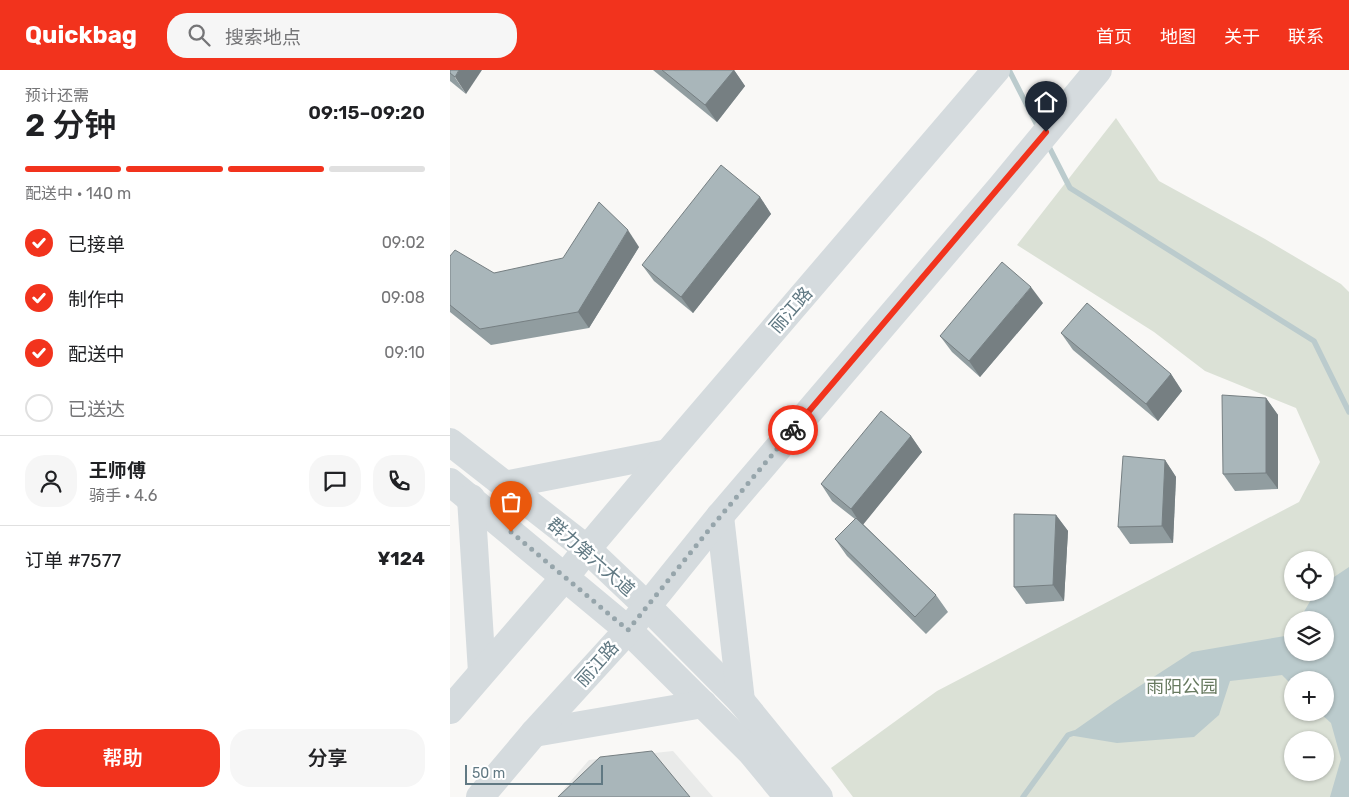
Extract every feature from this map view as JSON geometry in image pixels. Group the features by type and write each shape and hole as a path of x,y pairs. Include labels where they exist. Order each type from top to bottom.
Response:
{"main road":[{"name":"丽江路","path":"450,710 996,70"},
{"name":"丽江路","path":"480,797 534,733 628,630 720,516 1095,74"},
{"name":"群力第六大道","path":"450,442 586,549 646,606 741,701 819,797"},
{"path":"504,485 668,453"},
{"path":"460,490 482,672"},
{"name":"群力第六大道","path":"460,490 628,630 751,752 788,797"},
{"path":"720,516 741,701"},
{"path":"534,733 703,704"}],"shaded area":[{"path":"1349,567 1349,797 1330,797 1341,759 1334,731 1329,721 1334,721 1334,671 1284,671 1284,677 1282,675 1230,681 1219,715 1194,737 1117,743 1068,735 1192,652 1284,636 1284,661 1334,661 1334,611 1304,611 1310,601 1334,601 1334,577"},
{"path":"673,751 713,797 557,797 589,760"}],"green space":[{"name":"雨阳公园","path":"1116,118 1159,181 1265,239 1341,284 1349,292 1349,797 853,797 831,768 937,691 1299,502 1320,462 1296,408 1205,371 1154,332 1017,245"}],"building":[{"path":"450,70 459,70 455,77 450,73"},
{"path":"662,70 734,70 705,105"},
{"path":"721,165 760,197 681,297 642,265"},
{"path":"599,202 628,230 578,312 480,329 450,305 450,256 455,250 494,273 563,258"},
{"path":"1002,262 1031,287 969,361 940,336"},
{"path":"1087,303 1171,374 1146,404 1061,333"},
{"path":"1222,395 1266,398 1266,473 1223,474"},
{"path":"881,411 911,436 851,509 821,484"},
{"path":"1123,456 1165,460 1162,526 1118,527"},
{"path":"1014,514 1056,515 1053,585 1014,587"},
{"path":"856,518 936,595 915,617 835,539"},
{"path":"652,751 690,797 558,797 600,757"}],"waterway":[{"path":"1009,70 1039,129"},
{"path":"1047,143 1070,188 1314,341 1349,412"},
{"path":"1023,797 1068,735 1074,733"}],"way so far":[{"path":"511,532 628,630 793,430"}],"route":[{"path":"793,430 1046,132"}]}
